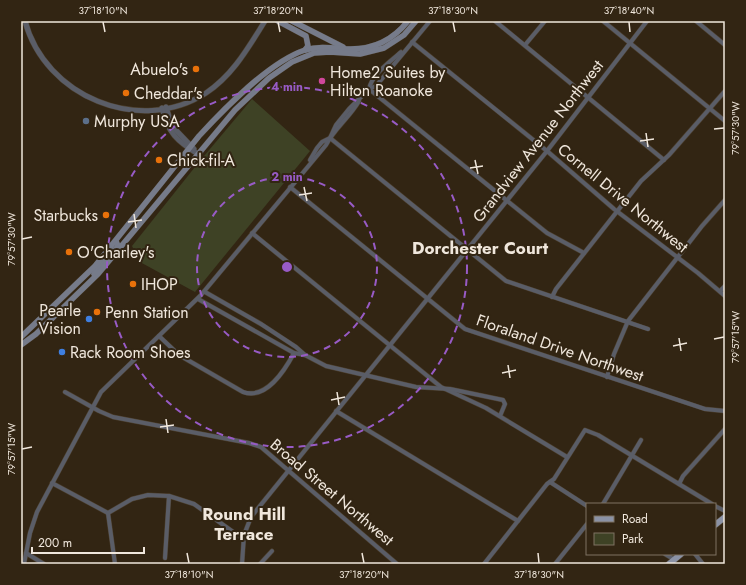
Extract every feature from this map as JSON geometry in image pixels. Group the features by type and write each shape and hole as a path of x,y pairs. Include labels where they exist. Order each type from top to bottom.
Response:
{"main road":[{"path":"278,21 303,34 308,41 308,46 305,50"},
{"path":"292,21 347,49"},
{"path":"21,337 78,284 116,241 214,120 262,77 281,63 305,50 322,47 347,49 364,48 379,44 394,36 408,21"},
{"path":"21,345 48,323 115,257 198,154 239,106 269,78 299,58 322,52 356,54 376,50 398,40 416,21"},
{"path":"239,106 239,102 262,77"},
{"path":"87,286 92,277 118,246 116,241"},
{"path":"48,323 47,319 75,292 78,284"},
{"path":"716,524 725,517"},
{"path":"672,562 680,555"}],"street":[{"path":"25,21 31,38 47,66 58,78 74,90 94,100 113,106 151,109 164,108 200,96 229,74 242,58 265,21"},
{"path":"24,564 33,522 91,407 107,385 205,292 307,166 326,145 330,138 353,112 359,101 369,89 376,86 430,21"},
{"path":"495,21 664,160"},
{"path":"525,45 545,21"},
{"path":"603,21 725,121"},
{"name":"Grandview Avenue Northwest","path":"242,564 243,539 251,517 547,151 647,21"},
{"path":"696,21 725,45"},
{"name":"Cornell Drive Northwest","path":"412,42 547,151 617,210 725,296"},
{"path":"369,89 547,233 584,253"},
{"path":"552,297 556,289 641,181 664,160 725,91"},
{"path":"171,124 170,114 179,104"},
{"path":"164,108 165,121"},
{"path":"164,108 171,124 190,148"},
{"path":"151,109 160,114 176,140 198,154"},
{"path":"330,138 466,250 508,282 628,321 648,329"},
{"name":"Floraland Drive Northwest","path":"290,187 427,299 470,332 705,409 725,411"},
{"path":"607,377 614,354 628,321 677,257 725,200"},
{"path":"252,233 443,389 500,416 567,458"},
{"path":"720,291 725,286"},
{"path":"205,292 261,324 296,347 305,355 326,366 416,387 443,389 503,400 505,404 500,416"},
{"path":"198,299 294,353 305,355"},
{"path":"159,336 179,354 243,392 251,394 259,393 268,387 294,353"},
{"name":"Broad Street Northwest","path":"65,392 91,407 113,417 255,444 266,450 397,564"},
{"path":"336,411 518,521"},
{"path":"679,484 683,476 725,429"},
{"path":"484,564 547,484 554,479 585,430 598,436 710,503"},
{"path":"604,503 641,440"},
{"path":"550,482 586,505"},
{"path":"52,484 108,513"},
{"path":"108,513 132,499 152,495 169,496 194,504 243,539"},
{"path":"165,558 169,496"},
{"path":"716,506 725,511"},
{"path":"108,513 115,564"},
{"path":"555,564 586,525"},
{"path":"260,564 272,551"},
{"path":"26,553 44,564"},
{"path":"696,555 703,564"}],"green space":[{"path":"252,99 310,151 195,292 140,262 132,246 199,162"}],"place":[{"name":"Abuelo's","path":"196,69"},
{"name":"Home2 Suites by Hilton Roanoke","path":"322,81"},
{"name":"Cheddar's","path":"126,93"},
{"name":"Murphy USA","path":"86,121"},
{"name":"Chick-fil-A","path":"159,160"},
{"name":"Starbucks","path":"106,215"},
{"name":"O'Charley's","path":"69,252"},
{"name":"IHOP","path":"133,284"},
{"name":"Penn Station","path":"97,312"},
{"name":"Pearle Vision","path":"89,319"},
{"name":"Rack Room Shoes","path":"62,352"}],"district":[{"name":"Dorchester Court","path":"480,248"},
{"name":"Round Hill Terrace","path":"244,524"}]}
